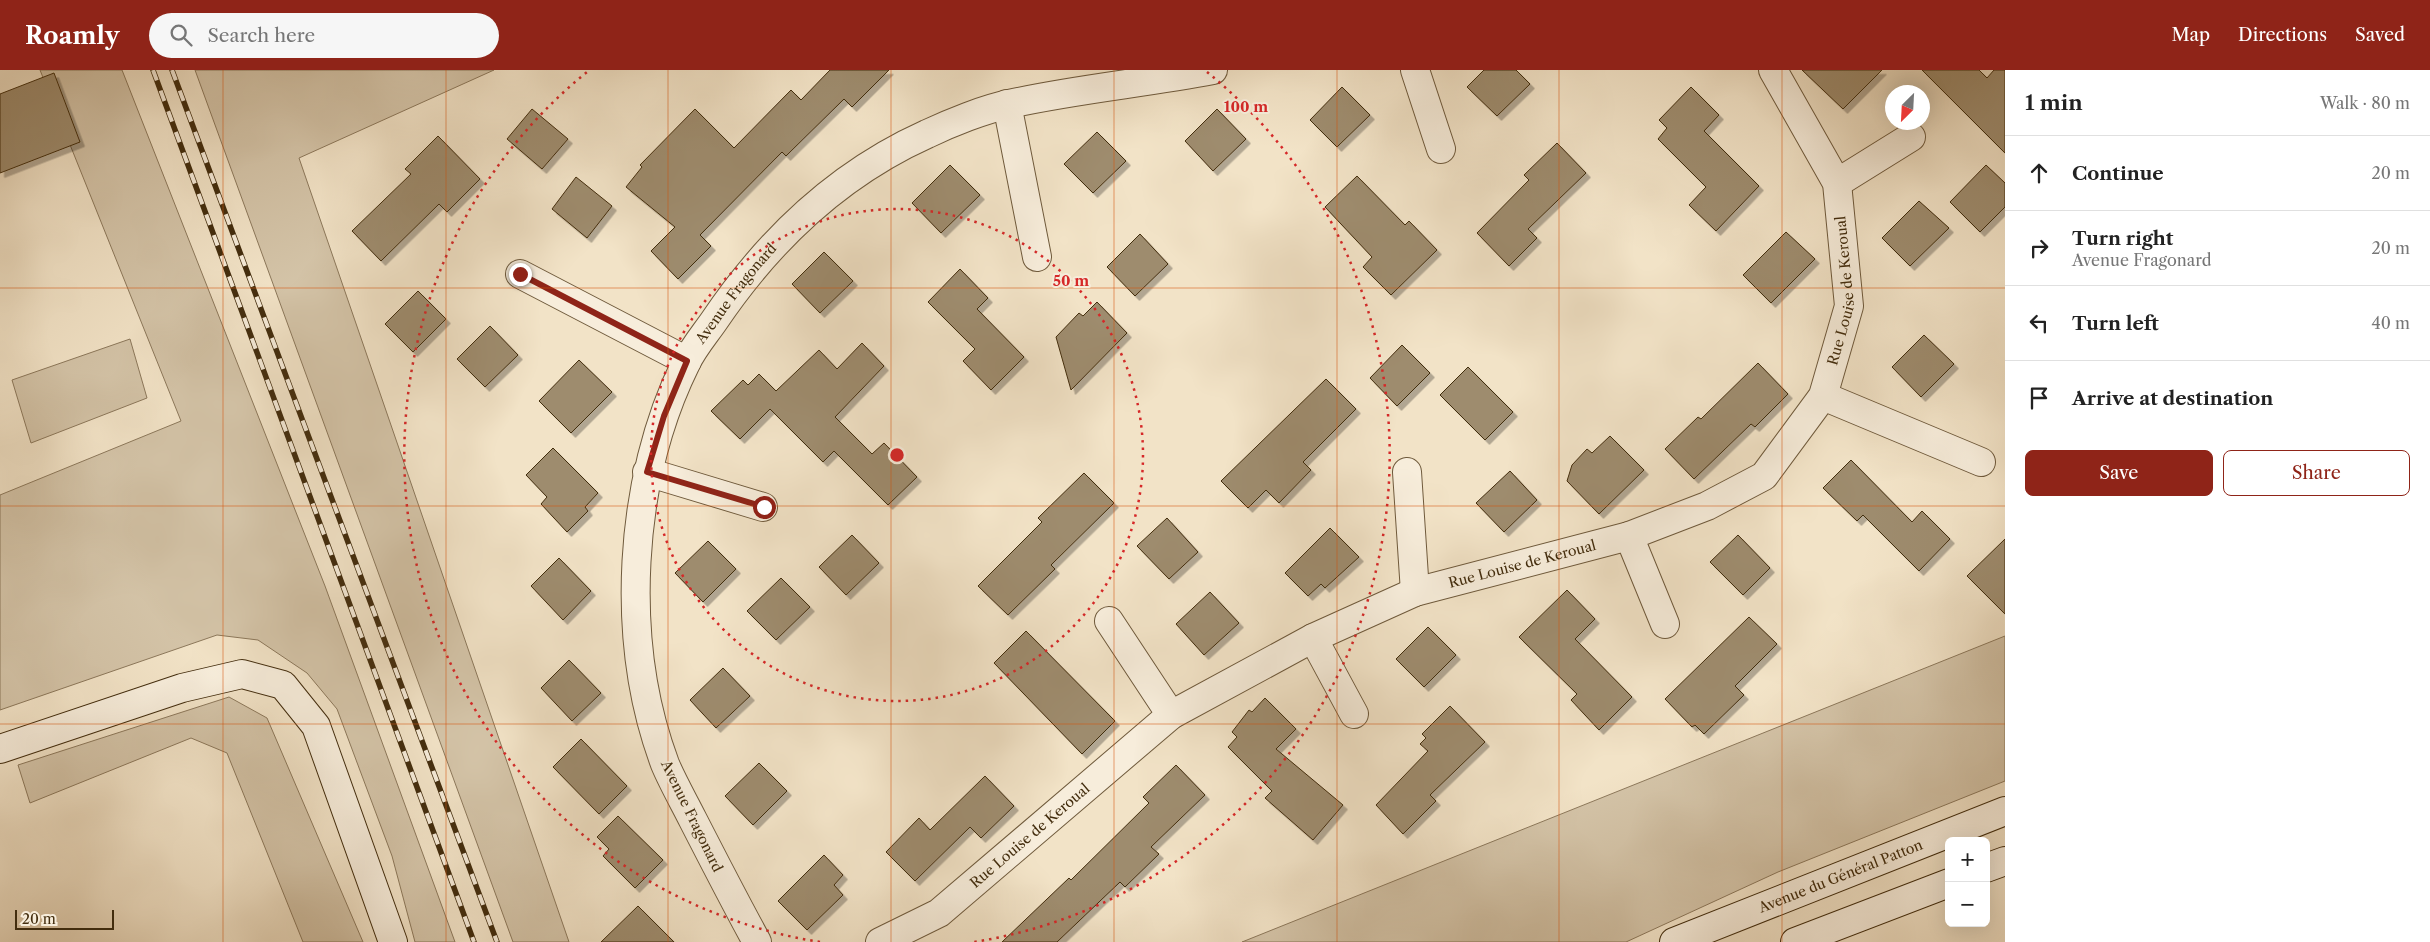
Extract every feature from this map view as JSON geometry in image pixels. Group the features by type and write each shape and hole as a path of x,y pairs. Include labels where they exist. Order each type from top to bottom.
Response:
{"street":[{"name":"Avenue Fragonard","path":"757,942 666,764 648,700 635,624 637,559 647,472 664,416 687,361 731,295 772,245 820,200 870,164 927,134 1006,104 1126,77 1212,70"},
{"path":"1415,70 1442,149"},
{"name":"Rue Louise de Keroual","path":"880,942 939,912 1171,715 1313,638 1415,592 1629,536 1707,506 1764,476 1823,396 1849,306 1837,183 1773,70"},
{"path":"1006,104 1037,257"},
{"path":"1837,183 1911,137"},
{"path":"520,274 687,361"},
{"path":"1823,396 1981,462"},
{"path":"647,472 764,507"},
{"path":"1407,472 1415,592"},
{"path":"1629,536 1665,624"},
{"path":"1109,621 1171,715"},
{"path":"1313,638 1354,714"},
{"path":"0,749 182,688 242,674 283,685 316,726 393,942"},
{"name":"Avenue du Général Patton","path":"1674,942 2005,811"},
{"path":"1990,867 2005,861"},
{"path":"1795,942 1945,885"}],"shaded area":[{"path":"40,70 122,70 325,586 455,942 415,942 392,856 337,709 307,673 258,640 217,635 0,710 0,495 181,421"},
{"path":"195,70 494,70 299,158 569,942 513,942"},
{"path":"130,339 147,398 31,443 12,380"},
{"path":"2005,636 2005,781 1778,872 1626,942 1242,942"},
{"path":"229,697 267,718 363,942 303,942 227,753 191,738 30,803 18,765"}],"building":[{"path":"830,70 889,70 852,107 844,99 786,156 782,152 700,235 711,246 678,279 651,251 675,227 626,187 642,167 640,165 695,109 734,148 791,90 801,100"},
{"path":"1484,70 1516,70 1530,84 1497,116 1467,87"},
{"path":"1802,70 1882,70 1843,109"},
{"path":"1922,70 1979,70 1987,78 1994,70 2005,70 2005,153"},
{"path":"54,73 80,142 0,173 0,94"},
{"path":"1342,87 1370,115 1337,147 1310,120"},
{"path":"1691,87 1719,115 1704,131 1759,186 1716,231 1689,205 1706,187 1658,139 1667,128 1659,120"},
{"path":"532,109 568,139 542,169 507,139"},
{"path":"1217,109 1246,139 1213,171 1185,141"},
{"path":"1097,132 1126,161 1093,193 1064,164"},
{"path":"438,136 480,179 447,212 439,204 381,261 352,231 411,174 405,169"},
{"path":"1557,143 1586,173 1528,229 1537,238 1509,266 1477,233 1529,180 1524,175"},
{"path":"950,165 980,195 941,233 912,203"},
{"path":"1986,165 2005,183 2005,207 1980,232 1950,202"},
{"path":"1357,176 1405,225 1409,221 1437,250 1391,295 1363,267 1372,257 1325,207"},
{"path":"576,177 612,206 587,238 552,209"},
{"path":"1919,201 1949,228 1910,266 1882,238"},
{"path":"1786,232 1815,259 1771,303 1743,275"},
{"path":"1140,234 1168,264 1135,296 1107,267"},
{"path":"824,252 853,281 820,313 792,284"},
{"path":"960,269 988,298 977,309 1024,357 991,390 963,361 975,349 928,302"},
{"path":"418,291 446,319 413,352 385,324"},
{"path":"1097,302 1127,333 1071,390 1056,337 1079,313 1083,316"},
{"path":"490,326 518,355 485,387 457,359"},
{"path":"1924,335 1954,364 1921,397 1892,367"},
{"path":"862,343 884,366 835,417 872,454 884,443 917,477 888,505 834,451 823,462 770,409 740,439 711,411 743,380 748,385 759,374 776,391 819,350 837,369"},
{"path":"1402,345 1430,373 1397,406 1370,378"},
{"path":"579,360 612,392 571,433 539,401"},
{"path":"1758,363 1788,394 1755,427 1751,424 1694,479 1665,449 1698,417 1701,419"},
{"path":"1468,367 1513,412 1485,440 1440,395"},
{"path":"1326,379 1356,409 1303,462 1311,470 1279,503 1266,490 1248,508 1221,481"},
{"path":"1610,436 1644,470 1599,514 1567,481 1572,465 1587,449 1592,453"},
{"path":"553,448 598,493 585,507 588,511 567,532 541,504 547,497 526,475"},
{"path":"1851,460 1912,522 1922,511 1950,539 1919,571 1863,515 1857,521 1823,488"},
{"path":"1510,471 1537,500 1504,532 1476,503"},
{"path":"1084,473 1114,503 1051,565 1055,569 1008,615 978,586 1042,522 1038,518"},
{"path":"1167,518 1198,552 1169,579 1137,546"},
{"path":"1330,528 1359,557 1325,588 1321,584 1308,596 1285,573"},
{"path":"852,535 879,563 846,595 819,567"},
{"path":"1738,535 1770,568 1743,595 1710,562"},
{"path":"2005,539 2005,614 1967,576"},
{"path":"708,541 736,569 703,602 675,573"},
{"path":"559,558 591,591 563,620 531,586"},
{"path":"781,578 810,607 776,640 747,611"},
{"path":"1567,590 1595,619 1575,639 1632,697 1599,730 1571,700 1577,694 1519,637"},
{"path":"1210,592 1239,623 1204,655 1176,624"},
{"path":"1749,617 1777,644 1735,686 1744,695 1704,734 1695,725 1692,727 1665,699"},
{"path":"1428,627 1456,655 1424,687 1396,659"},
{"path":"1026,631 1115,721 1082,754 994,663"},
{"path":"569,660 601,693 572,721 541,688"},
{"path":"723,668 750,696 716,728 690,700"},
{"path":"1265,698 1296,729 1276,749 1343,805 1313,840 1265,798 1272,791 1228,747 1237,737 1232,732 1249,710 1252,712"},
{"path":"1450,706 1485,742 1430,795 1436,801 1403,834 1376,805 1428,751 1420,744 1426,738 1422,734"},
{"path":"581,739 627,786 599,814 553,767"},
{"path":"759,763 787,791 753,825 725,796"},
{"path":"1176,765 1205,795 1151,847 1159,854 1125,887 1120,882 1057,942 1002,942 1069,878 1071,880 1149,803 1143,797"},
{"path":"985,776 1014,806 981,838 970,827 915,881 886,852 919,818 930,830"},
{"path":"618,816 663,860 635,888 603,856 609,849 597,837"},
{"path":"824,855 843,875 834,885 843,895 807,930 778,901"},
{"path":"638,906 674,942 601,942"}],"railway":[{"path":"153,70 474,942"},
{"path":"172,70 497,942"}],"route":[{"path":"520,274 687,361 664,416 647,472 764,507"}]}
